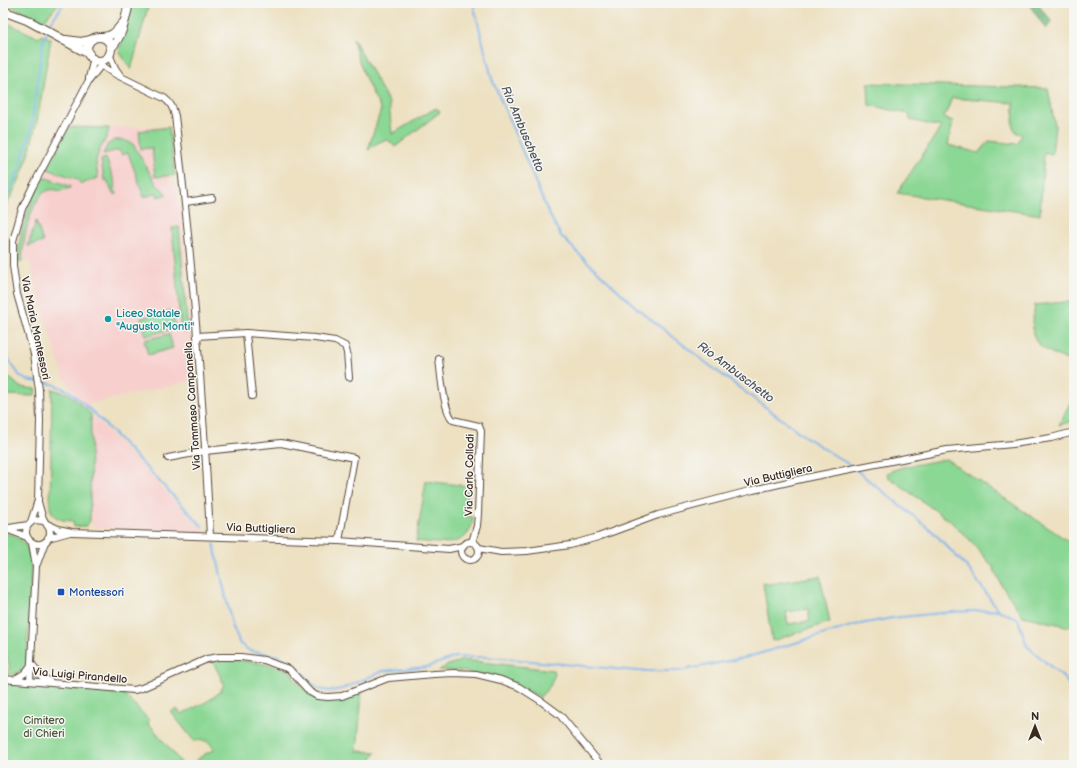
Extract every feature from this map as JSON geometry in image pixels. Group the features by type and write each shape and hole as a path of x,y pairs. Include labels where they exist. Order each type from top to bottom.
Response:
{"street":[{"path":"3,11 27,20 96,60 107,57 117,41 123,30 129,3"},
{"path":"61,39 81,42 94,38 108,37 118,29 125,20"},
{"path":"101,37 108,41 115,68 120,75"},
{"path":"91,40 87,47 96,60"},
{"name":"Via Tommaso Campanella","path":"96,60 113,73 120,75 164,98 170,102 173,107 186,202 197,336 210,536"},
{"name":"Via Maria Montessori","path":"88,82 92,66 96,60"},
{"name":"Via Maria Montessori","path":"30,523 38,500 40,420 39,388 34,354 17,294 13,266 13,241 22,209 88,82 96,60"},
{"path":"186,202 212,198"},
{"path":"197,336 246,334 315,338 335,341 345,346 348,353 349,377"},
{"path":"246,334 252,396"},
{"name":"Via Carlo Collodi","path":"439,359 446,407 450,417 453,420 479,426 481,431 478,514 477,526 472,542"},
{"name":"Via Buttigliera","path":"479,552 527,551 570,545 598,537 658,515 810,477 947,450 1013,444 1051,438 1074,432"},
{"path":"168,458 205,451 281,443 354,458 339,541"},
{"name":"Via Maria Montessori","path":"38,500 46,522"},
{"path":"4,529 38,520 46,522 50,531 36,566"},
{"name":"Via Buttigliera","path":"46,522 58,529 72,532 339,541 449,549 463,546"},
{"path":"27,537 26,531 30,523"},
{"path":"4,529 27,537 32,542 38,544 47,540"},
{"name":"Via Buttigliera","path":"47,540 72,532"},
{"path":"30,681 36,566 32,542"},
{"path":"467,542 472,542 476,544 479,552 475,559 470,560 465,558 462,554 463,546 467,542"},
{"name":"Via Buttigliera","path":"449,549 462,554"},
{"name":"Via Luigi Pirandello","path":"3,679 124,690 138,689 207,659 219,657 241,657 264,660 278,664 288,669 310,692 317,696 328,697 342,696 388,678 440,673 476,674 501,680 519,687 542,701 560,716 601,765"},
{"path":"14,680 25,673 32,664"},
{"path":"32,664 40,675 52,683"}],"shaded area":[{"path":"69,127 169,127 175,176 169,178 169,184 176,184 182,225 194,380 86,405 75,394 63,376 29,260 18,263 18,249 23,222 28,207"},
{"path":"91,414 203,530 202,532 96,528 90,521"}],"green space":[{"path":"3,3 59,3 43,22"},
{"path":"133,3 149,3 131,70 119,51"},
{"path":"1028,3 1037,3 1052,21 1046,29"},
{"path":"3,21 39,38 42,35 51,39 38,116 28,157 20,178 3,213"},
{"path":"353,38 389,103 392,134 436,108 440,112 395,147 388,140 379,142 368,150 381,109 364,75"},
{"path":"868,83 1048,88 1055,126 1052,154 1044,152 1040,214 897,193 941,127 910,120 909,114 869,105","holes":["952,98 1014,103 1013,127 1017,133 1022,134 1018,144 989,141 979,153 948,145 953,121 944,118"]},
{"path":"69,127 109,128 107,137 97,157 96,164 98,178 81,184 77,179 47,169"},
{"path":"169,127 175,175 155,177 152,148 141,149 139,131"},
{"path":"114,140 124,140 133,144 157,185 167,194 158,197 157,193 144,197 128,153 122,155 119,150 103,154 108,144"},
{"path":"106,158 116,186 114,187 117,194 113,194 107,180 104,180 101,160"},
{"path":"43,177 70,186 70,188 59,191 50,190 42,195 35,204 30,216 24,242 22,262 18,263 18,251 22,228 33,198"},
{"path":"36,221 43,242 28,246"},
{"path":"179,227 188,332 181,332 172,228"},
{"path":"1074,301 1074,363 1046,350 1037,343 1034,335 1033,318 1035,305"},
{"path":"171,310 176,328 146,336 141,318"},
{"path":"169,334 173,348 148,355 144,340"},
{"path":"3,376 11,379 20,387 36,389 35,396 3,395"},
{"path":"52,389 69,394 91,414 90,521 86,526 74,527 73,521 59,519 54,515 50,508"},
{"path":"1074,395 1074,421 1059,425"},
{"path":"946,459 1074,545 1074,622 1070,627 1023,616 1002,586 993,567 970,540 950,521 887,476 888,472 903,467"},
{"path":"426,481 468,486 467,516 473,517 471,528 467,535 460,540 444,543 416,541"},
{"path":"3,533 16,536 21,539 27,547 31,565 27,662 23,669 11,674 3,674 3,670 10,669 3,641"},
{"path":"820,576 830,622 772,641 763,583 769,584","holes":["808,609 810,621 788,624 786,612"]},
{"path":"220,659 247,661 290,671 304,690 320,698 339,698 362,692 357,751 376,752 368,765 191,765 203,755 214,750 206,741 194,741 171,712 177,709 181,714 206,702 221,689 224,684 212,660"},
{"path":"463,660 553,670 555,674 550,686 540,697 533,693 463,671 439,670"},
{"name":"Cimitero di Chieri","path":"3,683 124,694 149,720 148,725 151,726 183,765 3,765"}],"waterway":[{"path":"48,29 64,3"},
{"name":"Rio Ambuschetto","path":"473,3 492,79 548,212 561,236 638,309 705,362 807,438 853,467"},
{"path":"3,205 18,172 30,135 43,42 47,33"},
{"path":"3,347 9,360 20,376 26,380 53,384 69,391 94,413 202,526"},
{"name":"Rio Ambuschetto","path":"856,470 931,530 968,568 998,610 1018,619 1027,646 1065,679 1074,692"},
{"path":"214,544 232,625 240,644 250,651 280,656 295,666 318,689 330,691 342,689 383,671 427,667 455,657 488,657 637,671 679,671 748,657 855,625 892,618 951,612 998,610"}],"place":[{"name":"Liceo Statale \"Augusto Monti\"","path":"108,319"},
{"name":"Montessori","path":"61,592"}]}
